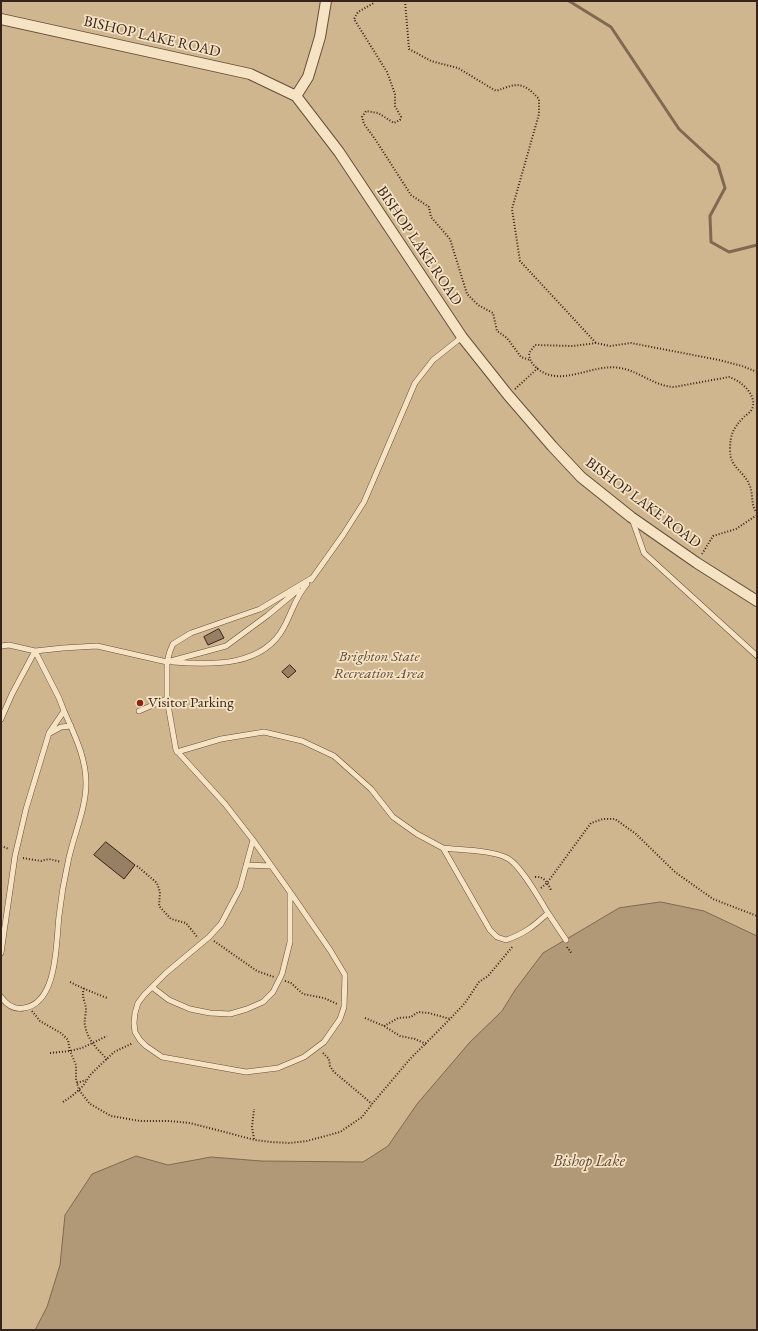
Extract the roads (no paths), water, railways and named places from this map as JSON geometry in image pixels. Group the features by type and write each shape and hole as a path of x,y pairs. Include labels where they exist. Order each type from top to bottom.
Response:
{"street":[{"path":"296,96 308,77 320,37 326,1"},
{"name":"BISHOP LAKE ROAD","path":"1,18 250,74 296,96 339,152 462,337 508,395 581,477 631,517 697,563 757,601"}],"lane":[{"path":"1,646 9,645 35,651 97,646 167,662 198,664 227,663 251,657 270,644 278,636 284,627 302,589 312,578 343,535 364,502 415,383 433,360 462,337"},
{"path":"631,517 644,553 757,656"},
{"path":"167,662 226,646 268,615 312,578"},
{"path":"253,840 240,888 221,924 166,973 138,1003 135,1013 135,1032 146,1046 162,1056 246,1072 278,1068 304,1057 324,1042 340,1019 344,1007 345,976 330,950 253,840 225,804 177,752 167,699 167,662 173,644 191,633 260,610 312,578"},
{"path":"1,997 8,1005 21,1009 30,1007 38,1002 44,994 54,968 59,915 68,863 84,801 86,783 84,766 76,738 59,698 35,651"},
{"path":"1,719 12,694 35,651"},
{"path":"139,711 167,699"},
{"path":"1,953 16,856 26,809 50,733 64,711"},
{"path":"50,733 61,727 71,726"},
{"path":"177,752 221,739 264,732 302,741 334,756 371,789 393,817 417,834 442,848 496,854 509,858 536,892 566,940"},
{"path":"442,848 480,915 490,930 497,937 506,940 518,936 534,927 548,913"},
{"path":"246,865 271,866"},
{"path":"152,987 168,1000 190,1009 210,1013 230,1014 263,1002 273,992 284,968 290,942 290,892"}],"water":[{"name":"Bishop Lake","path":"661,902 704,911 757,936 757,1330 35,1330 47,1307 60,1265 65,1215 92,1174 136,1156 168,1165 211,1157 261,1161 363,1162 388,1146 417,1104 470,1042 502,1011 515,990 543,953 619,908"}],"waterway":[{"path":"569,1 611,27 679,129 718,165 725,188 710,216 711,242 729,252 757,245"}],"place":[{"name":"Visitor Parking","path":"140,703"}],"park label":[{"name":"Brighton State Recreation Area","path":"379,666"}]}
